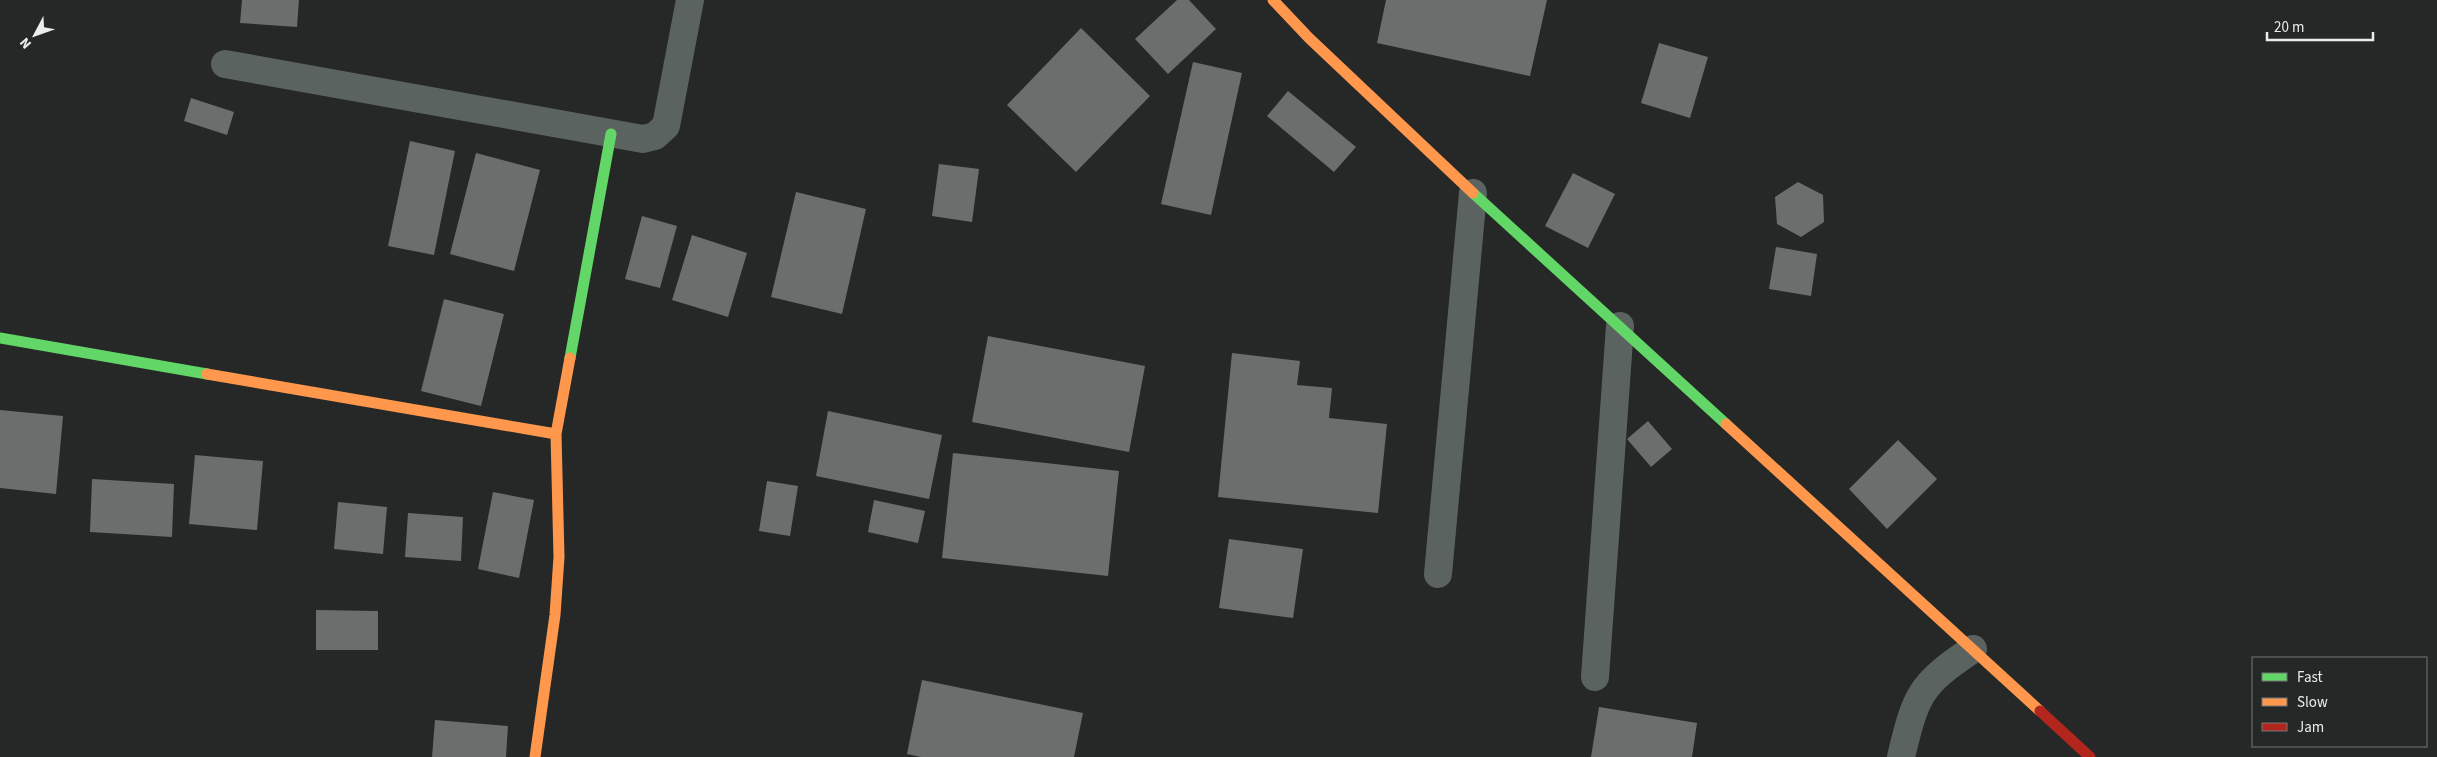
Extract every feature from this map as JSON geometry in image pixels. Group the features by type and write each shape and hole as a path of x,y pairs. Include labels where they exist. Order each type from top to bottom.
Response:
{"street":[{"path":"225,64 643,139 655,136 666,126 690,0"},
{"path":"1274,0 1309,38 1473,192 2090,757"},
{"path":"535,757 555,615 559,557 556,434 611,134"},
{"path":"1438,574 1473,192"},
{"path":"1595,677 1620,326"},
{"path":"0,338 556,434"},
{"path":"1901,757 1914,708 1921,694 1944,669 1973,649"}],"building":[{"path":"242,0 299,0 297,27 240,23"},
{"path":"1177,0 1189,0 1216,29 1168,74 1135,39"},
{"path":"1386,0 1547,0 1530,76 1377,43"},
{"path":"1081,28 1150,96 1076,172 1007,105"},
{"path":"1659,43 1708,57 1690,118 1641,103"},
{"path":"1193,62 1242,73 1211,215 1161,204"},
{"path":"1288,91 1356,147 1334,172 1267,116"},
{"path":"191,98 234,112 227,135 184,121"},
{"path":"410,141 455,151 434,255 388,246"},
{"path":"476,153 540,170 514,271 450,254"},
{"path":"939,164 979,169 972,222 932,216"},
{"path":"1573,173 1615,194 1588,248 1545,226"},
{"path":"1798,182 1823,195 1824,222 1801,237 1777,224 1775,197"},
{"path":"796,192 866,209 842,314 771,297"},
{"path":"642,216 677,226 660,288 625,279"},
{"path":"692,235 747,253 728,317 672,300"},
{"path":"1776,247 1817,254 1811,296 1769,289"},
{"path":"444,299 504,314 481,406 421,391"},
{"path":"988,336 1145,366 1129,452 972,422"},
{"path":"1232,353 1300,361 1297,385 1332,388 1329,418 1387,424 1378,513 1218,497"},
{"path":"0,410 63,416 56,494 0,488"},
{"path":"828,411 942,435 929,499 816,476"},
{"path":"1648,421 1672,449 1651,467 1627,439"},
{"path":"1898,440 1937,479 1887,529 1849,489"},
{"path":"953,453 1119,471 1108,576 942,558"},
{"path":"195,455 263,461 257,530 189,524"},
{"path":"92,479 174,484 172,537 90,532"},
{"path":"767,481 798,486 790,536 759,531"},
{"path":"493,492 534,500 519,578 478,569"},
{"path":"874,500 925,511 918,543 868,532"},
{"path":"338,502 387,507 383,554 334,549"},
{"path":"408,513 463,517 461,561 405,557"},
{"path":"1229,539 1303,549 1293,618 1219,608"},
{"path":"316,610 378,611 378,650 316,650"},
{"path":"922,680 1083,713 1074,757 921,757 907,754"},
{"path":"1599,707 1697,723 1692,757 1591,757"},
{"path":"435,720 508,726 506,757 432,757"}],"traffic: fast":[{"path":"570,358 611,134"},
{"path":"1473,193 1726,424"},
{"path":"0,338 207,374"}],"traffic: slow":[{"path":"1273,0 1309,38 1473,193"},
{"path":"535,757 555,615 559,557 556,434 570,358"},
{"path":"207,374 556,434"},
{"path":"1726,424 2040,711"}],"traffic: jam":[{"path":"2040,711 2090,757"}]}
